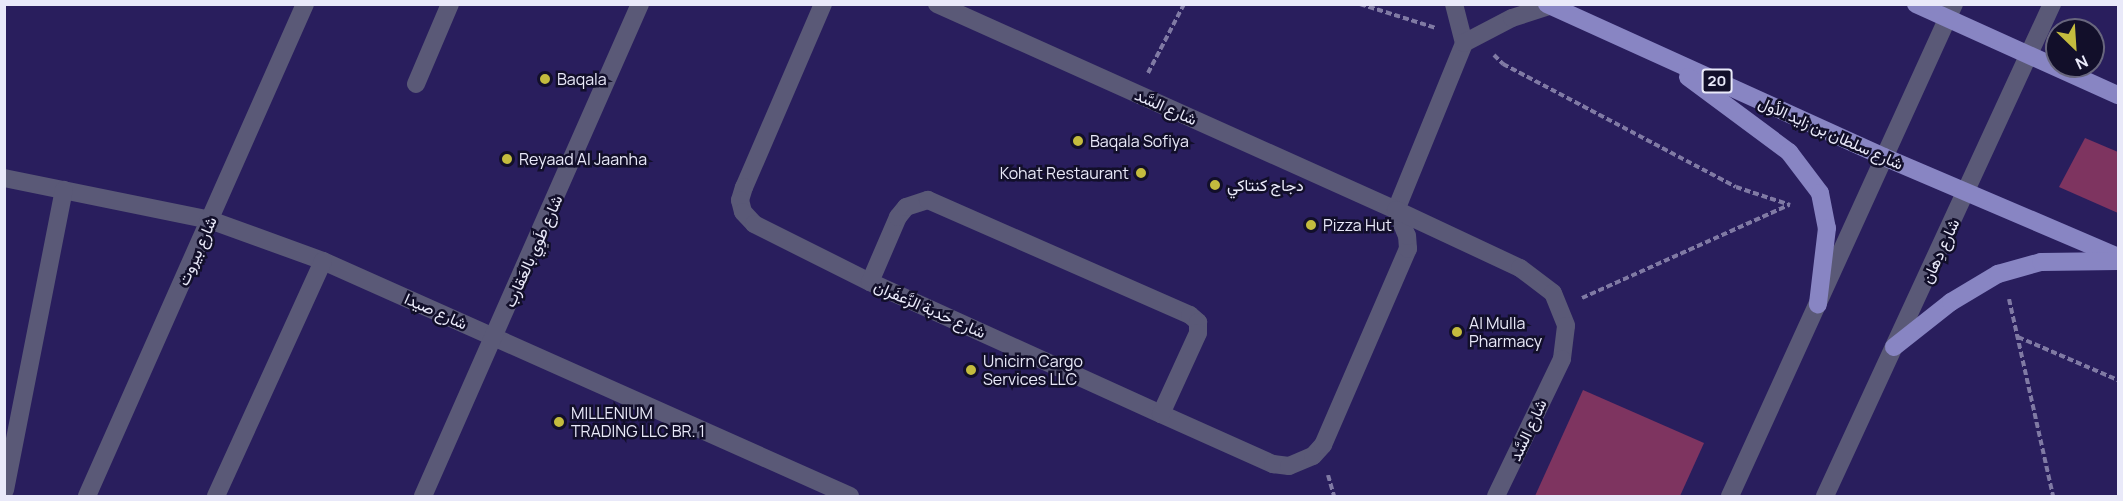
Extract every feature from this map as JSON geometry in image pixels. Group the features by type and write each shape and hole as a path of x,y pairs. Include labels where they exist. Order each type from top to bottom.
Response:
{"main road":[{"path":"1916,4 1951,11 2028,56 2118,95"},
{"name":"شارع سلطان بن زايد الأول","path":"1548,5 1884,157 2118,259"},
{"path":"1660,56 1789,152 1820,194 1827,228 1818,304"},
{"path":"1894,347 1951,302 1998,274 2042,262 2118,259"}],"street":[{"name":"شارع بيروت","path":"87,496 305,4"},
{"path":"416,84 450,4"},
{"name":"شارع طَوِي بالعَقارب","path":"423,496 495,338 640,4"},
{"name":"شارع حَدبة الزَّعفَران","path":"823,4 740,200 743,212 754,224 870,282 1273,464 1289,466 1313,456 1323,445 1408,249 1407,236 1396,210"},
{"name":"شارع السَّد","path":"937,4 1520,268 1553,293 1566,326 1562,359 1496,496"},
{"path":"1396,210 1464,43 1454,4"},
{"name":"شارع دِهان","path":"1825,496 1967,193 2052,4"},
{"path":"1464,43 1512,18 1548,5"},
{"path":"1730,496 1951,11"},
{"name":"شارع صيدا","path":"4,178 210,220 323,261 850,496"},
{"path":"5,490 64,190"},
{"path":"870,282 898,217 906,207 928,200 1190,315 1198,322 1198,333 1161,414"},
{"path":"216,496 323,261"}],"path":[{"path":"1137,94 1184,4"},
{"path":"1360,4 1427,28 1441,28"},
{"path":"1491,50 1503,64 1736,186 1790,205 1559,308"},
{"path":"2010,299 2053,496"},
{"path":"2018,337 2118,380"}],"shaded area":[{"path":"2085,138 2118,152 2118,213 2059,187"},
{"path":"1583,390 1704,443 1680,496 1535,496"}],"place":[{"name":"Baqala","path":"545,79"},
{"name":"Baqala Sofiya","path":"1078,141"},
{"name":"Reyaad Al Jaanha","path":"507,159"},
{"name":"Kohat Restaurant","path":"1141,173"},
{"name":"دجاج كنتاكي","path":"1215,185"},
{"name":"Pizza Hut","path":"1311,225"},
{"name":"Al Mulla Pharmacy","path":"1457,332"},
{"name":"Unicirn Cargo Services LLC","path":"971,370"},
{"name":"MILLENIUM TRADING LLC BR. 1","path":"559,422"}]}
